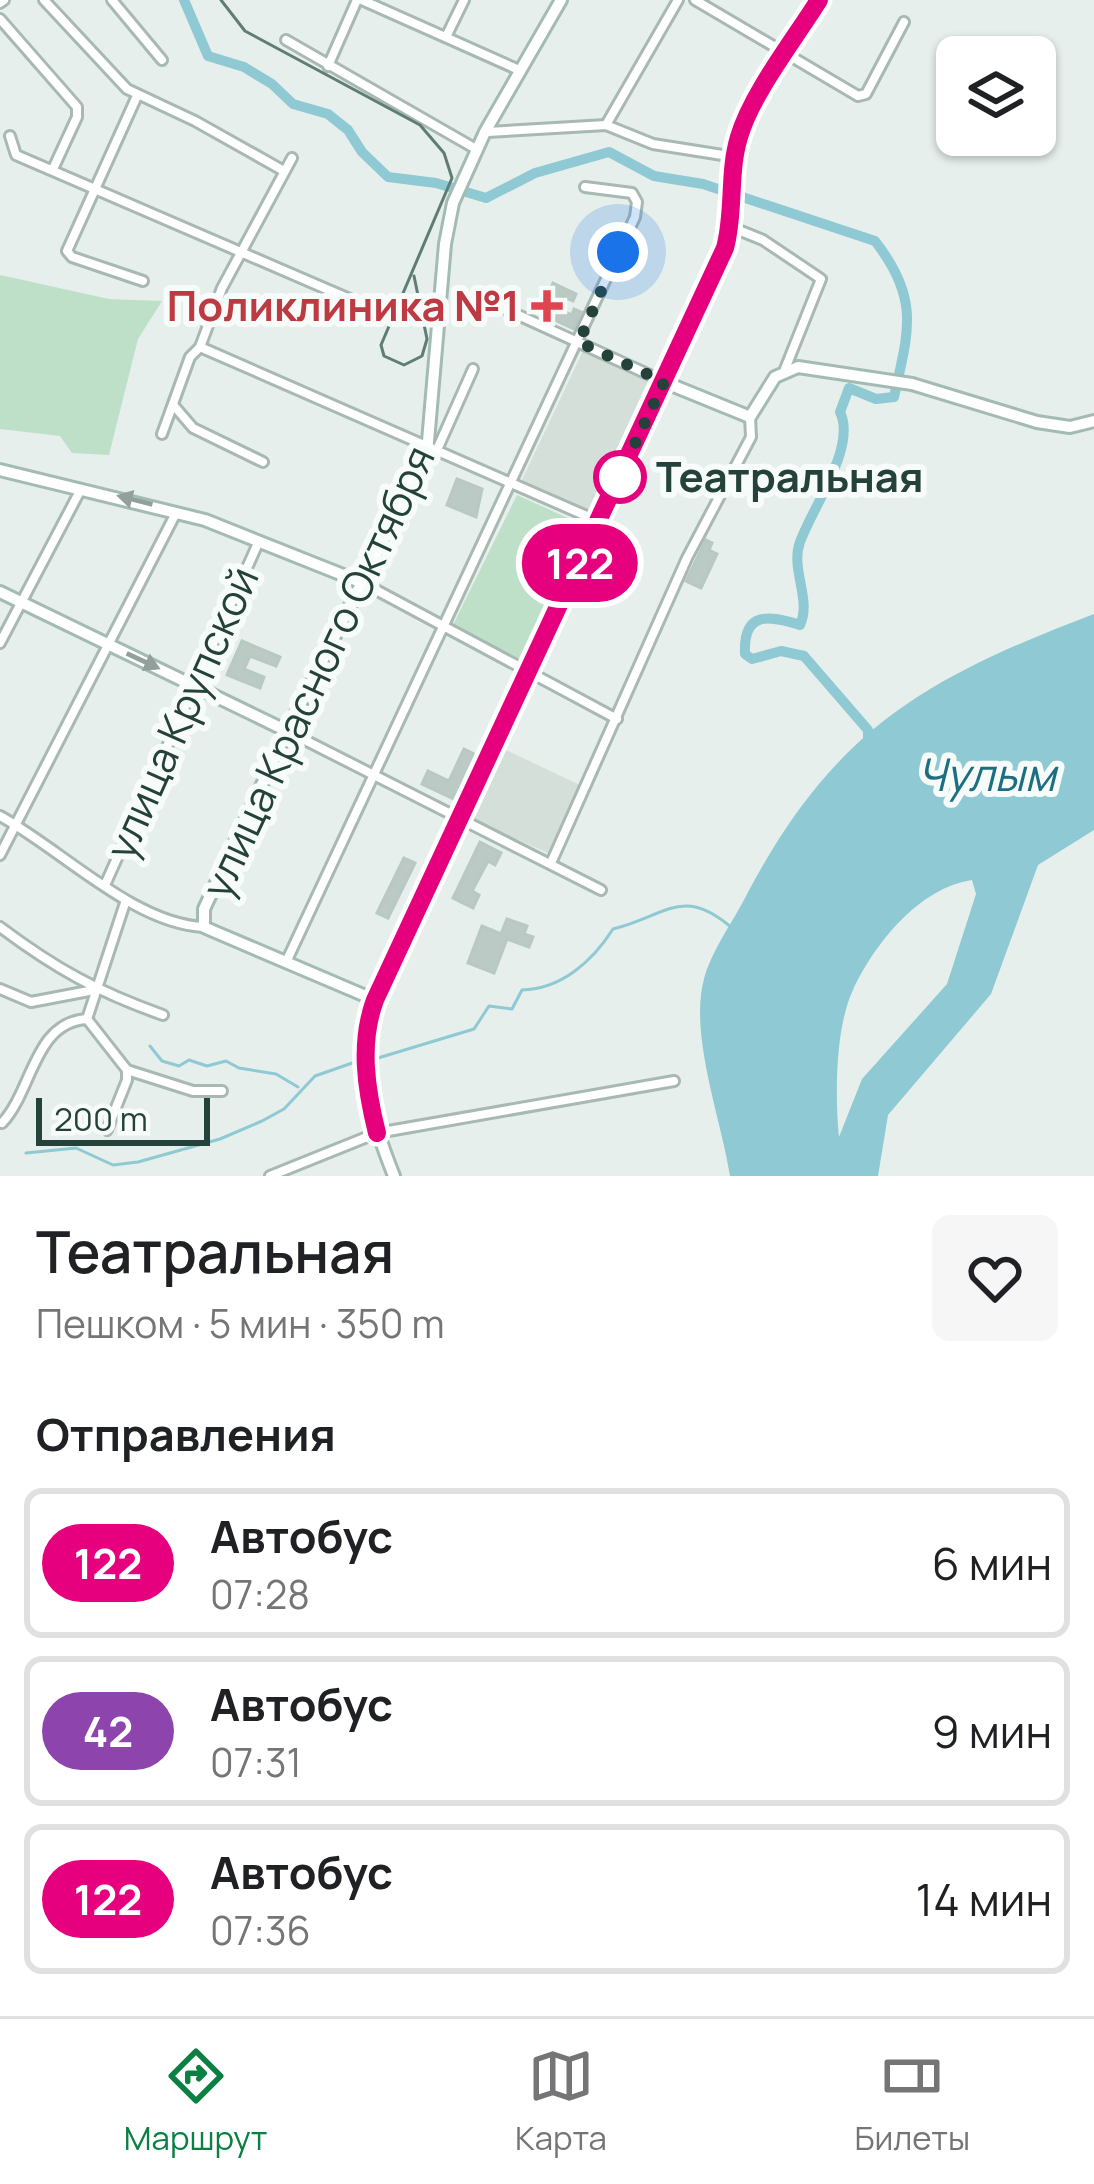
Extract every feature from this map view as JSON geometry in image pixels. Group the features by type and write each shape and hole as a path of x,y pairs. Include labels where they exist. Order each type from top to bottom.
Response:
{"main road":[{"name":"улица Красного Октября","path":"204,927 204,909 287,731 433,448 445,244 453,203 485,132 561,0"},
{"path":"394,1176 377,1133 365,1058 366,1030 375,1000 530,674 731,226 735,157 743,124 819,0"},
{"path":"664,382 750,417 785,369 913,384 1037,422 1070,427 1094,421"},
{"path":"0,470 176,511 363,584"},
{"path":"0,592 287,731"},
{"path":"204,927 375,1000"}],"street":[{"path":"44,0 137,96 195,121 284,172"},
{"path":"112,0 162,60"},
{"path":"328,66 360,0 519,70"},
{"path":"446,37 464,0"},
{"path":"606,125 678,0"},
{"path":"694,0 858,96 866,94 904,22"},
{"path":"0,20 12,27 27,54 76,106 77,118 53,170"},
{"path":"286,40 476,149"},
{"path":"137,96 67,248 72,257 143,280"},
{"path":"485,132 606,125 652,144 735,157"},
{"path":"10,136 16,154 389,316"},
{"path":"162,434 190,357 200,347 240,253 292,158"},
{"path":"287,960 635,217 638,202 624,191 584,187"},
{"path":"731,226 763,240 821,279 785,369"},
{"path":"508,310 664,382"},
{"path":"200,347 598,521"},
{"path":"433,448 472,369"},
{"path":"175,406 188,425 262,462"},
{"path":"551,862 686,558 751,437 750,417"},
{"path":"0,643 81,488"},
{"path":"0,855 176,511"},
{"name":"улица Крупской","path":"105,885 259,541"},
{"path":"363,584 617,718"},
{"path":"287,731 376,772 601,890"},
{"path":"0,816 125,903 204,927"},
{"path":"87,1019 125,903"},
{"path":"0,927 54,968 94,990 164,1015"},
{"path":"0,989 31,1002 94,990"},
{"path":"87,1019 127,1070 128,1081 107,1130"},
{"path":"2,1123 17,1104 52,1033 66,1023 87,1019"},
{"path":"127,1070 194,1091 222,1091"},
{"path":"270,1176 377,1133 674,1081"}],"shaded area":[{"path":"583,351 658,384 596,514 521,482"},
{"path":"506,750 582,786 548,853 473,820"}],"green space":[{"path":"0,275 109,299 162,301 138,339 109,455 72,453 60,436 0,429"},
{"path":"517,495 579,523 584,533 526,663 453,625"}],"water":[{"name":"Чулым","path":"1094,614 1094,830 1038,865 991,994 888,1115 878,1176 730,1176 700,1025 704,979 722,938 778,841 812,792 849,752 931,688","holes":["972,880 976,894 947,984 862,1079 839,1137 840,1042 847,1006 862,972 901,920 934,894"]}],"building":[{"name":"Поликлиника №1","path":"553,283 576,294 573,301 562,296 557,308 572,315 574,309 581,312 574,329 540,313"},
{"path":"457,479 482,489 476,517 447,505"},
{"path":"706,540 712,543 709,550 717,554 701,588 686,581"},
{"path":"242,641 280,657 276,666 250,656 244,669 264,677 260,688 227,675"},
{"path":"464,749 476,755 458,801 422,784 428,771 449,781"},
{"path":"480,842 501,853 495,865 488,861 472,891 479,895 473,908 453,898"},
{"path":"404,858 415,863 388,918 377,913"},
{"path":"507,919 527,926 524,934 533,937 529,947 507,939 494,973 468,963 482,926 501,934"}],"waterway":[{"path":"184,0 208,56 244,67 293,104 328,114 388,177 436,183 486,198 535,173 609,152 654,176 703,184 875,241 890,262 905,299 906,335 894,397 876,399 849,388 840,412 844,426 838,460 800,542 797,563 804,605 800,625 760,620 753,623 745,640 745,654 752,659 781,651 804,656 868,730 868,740"},
{"path":"378,1058 474,1029 489,1006 512,1009 522,990 550,985 574,972 613,929 686,906 700,908 733,929"},
{"path":"150,1046 162,1061 179,1066 189,1060 207,1066 226,1061 276,1074 298,1087"},
{"path":"26,1153 76,1148 113,1165 138,1162 220,1139 262,1121 284,1109 315,1076 358,1061"}],"tram line":[{"path":"221,0 245,31 420,125 444,153 452,178 381,345 384,356 404,365 422,356 427,339 414,276"}],"bus line":[{"name":"122","path":"377,1133 365,1058 368,1018 375,1000 725,248 743,124 819,0"}],"place":[{"name":"Поликлиника №1","path":"547,306"},
{"name":"Театральная","path":"620,477"}],"route":[{"path":"618,252 579,342 664,382 618,480 620,477"}]}
